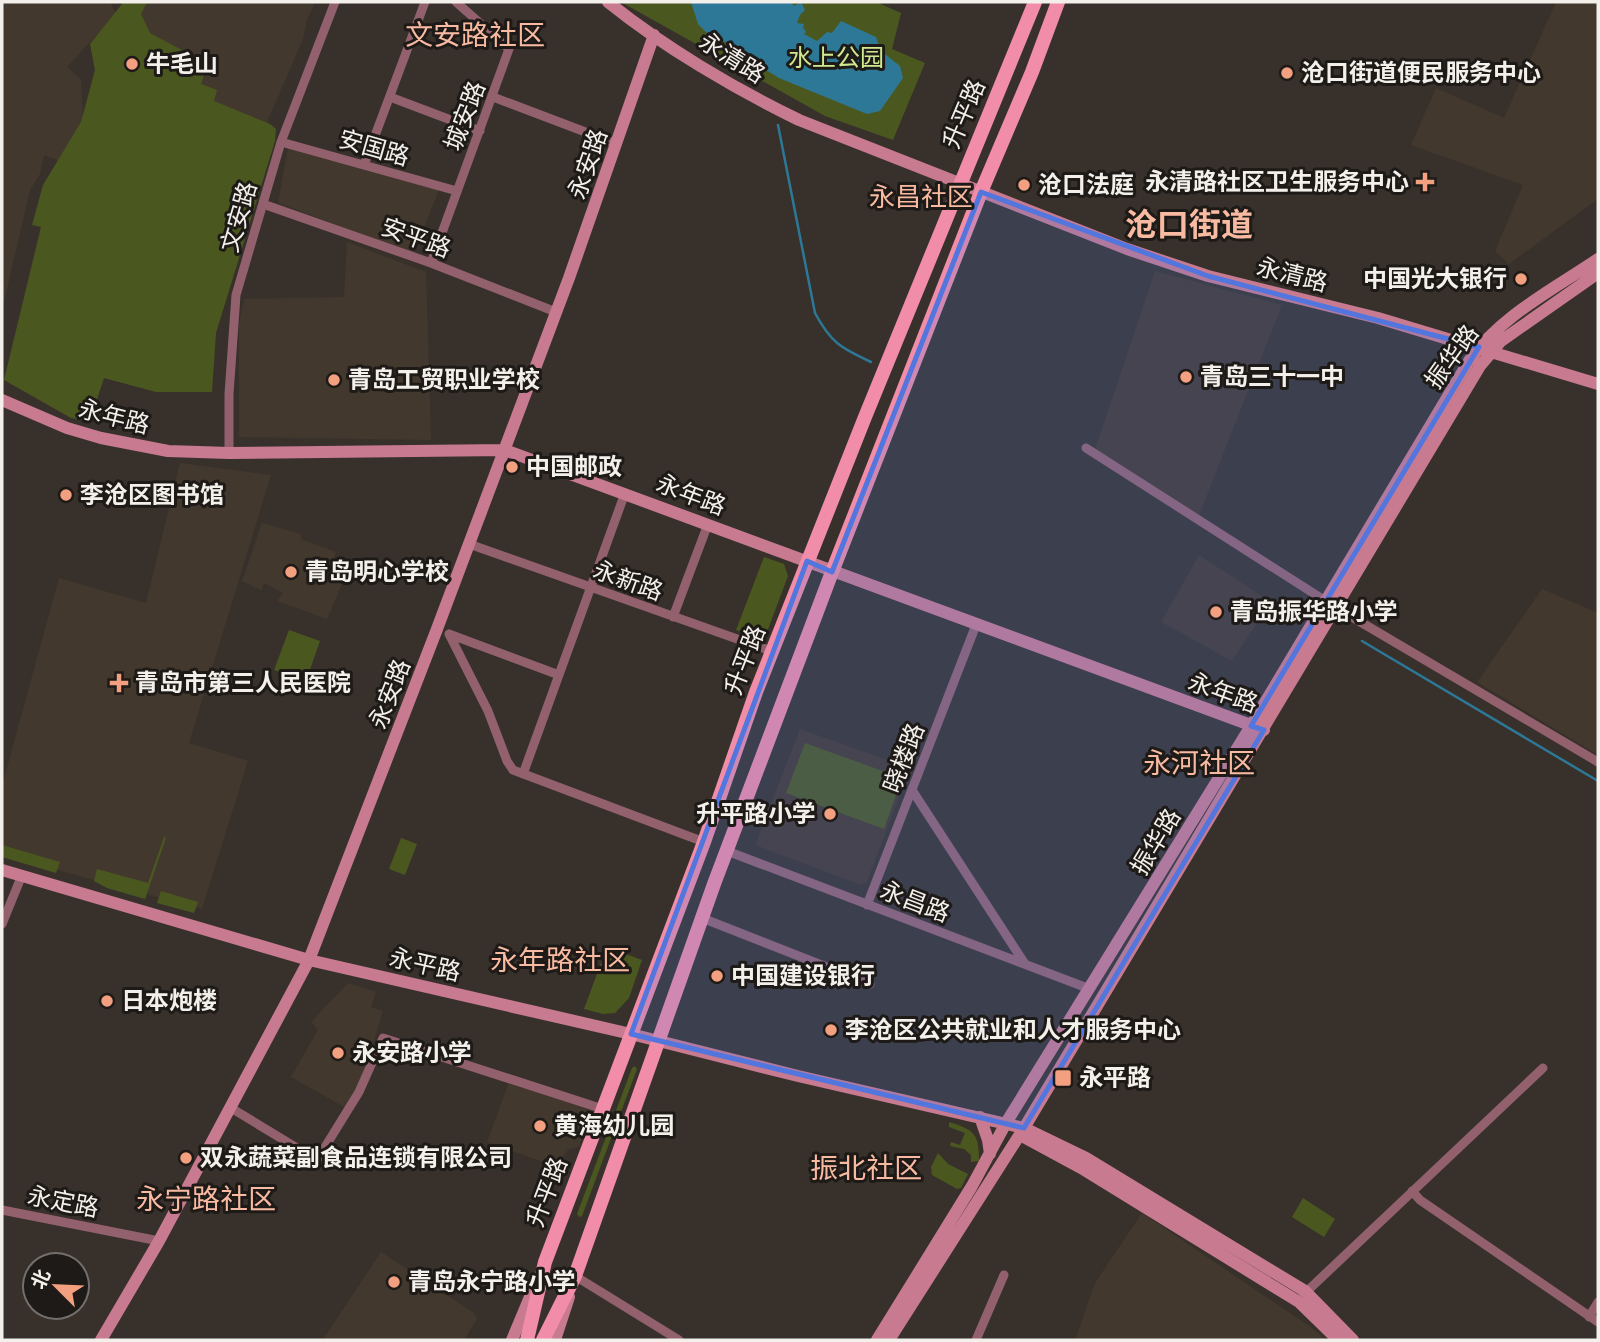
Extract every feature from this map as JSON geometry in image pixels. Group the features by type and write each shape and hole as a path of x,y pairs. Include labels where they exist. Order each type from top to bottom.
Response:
{"main road":[{"name":"永清路","path":"608,2 654,35 763,102 799,120 1127,249 1208,276 1378,318 1598,384"},
{"name":"升平路","path":"512,1340 545,1262 603,1109 807,561 1035,2"},
{"name":"升平路","path":"533,1339 575,1276 702,918 832,572 1058,2"},
{"name":"永安路","path":"102,1340 159,1241 309,960 443,631 469,544 556,313 654,35"},
{"name":"振华路","path":"889,1340 1022,1132 1330,604 1485,349 1519,313 1598,259"},
{"name":"振华路","path":"1485,349 1598,273"},
{"path":"1517,328 1515,349 1523,362"},
{"name":"永年路","path":"2,400 46,420 101,438 168,451 229,453 505,450 1257,728"},
{"name":"振华路","path":"877,1340 1006,1123 1257,728"},
{"name":"永平路","path":"2,870 309,960 1006,1123 1086,1158 1302,1296 1353,1340"},
{"path":"980,1117 990,1154"},
{"path":"533,1339 545,1262"},
{"path":"555,1340 575,1276"},
{"name":"永平路","path":"1302,1296 1338,1340"}],"street":[{"name":"文安路","path":"229,453 229,394 236,295 281,142 335,2"},
{"path":"364,165 425,2"},
{"name":"城安路","path":"430,263 494,97 509,49 456,2"},
{"path":"390,97 480,131"},
{"path":"494,97 617,144"},
{"name":"安国路","path":"281,142 457,191"},
{"name":"安平路","path":"262,204 430,263 556,313"},
{"path":"1086,448 1330,604 1598,762"},
{"path":"523,774 625,493"},
{"path":"673,617 708,524"},
{"name":"永新路","path":"469,544 774,652"},
{"name":"晓楼路","path":"867,905 976,625"},
{"path":"443,631 559,675"},
{"path":"443,631 488,711 513,770 704,842"},
{"path":"912,790 1025,964"},
{"name":"永昌路","path":"727,851 1090,989"},
{"path":"2,924 22,876"},
{"path":"702,918 870,984"},
{"path":"231,1108 317,1160 359,1092 383,1038 603,1109"},
{"path":"1302,1296 1543,1068"},
{"path":"1412,1191 1420,1200 1594,1320 1598,1302"},
{"name":"永定路","path":"2,1210 159,1241"},
{"path":"976,1340 1004,1275"},
{"path":"575,1276 679,1340"}],"highlighted area":[{"path":"981,192 1208,276 1479,347 1251,726 1264,730 1024,1128 631,1034 807,561 832,572"}],"shaded area":[{"path":"2,2 110,2 116,14 67,67 81,80 83,119 59,161 44,155 40,174 30,190 2,310"},
{"path":"140,2 315,2 303,39 264,129 205,107 132,32"},
{"path":"1556,2 1598,2 1598,199 1509,264 1495,251 1523,185 1411,145 1436,88 1504,118"},
{"path":"288,148 439,190 414,253 278,203"},
{"name":"青岛工贸职业学校","path":"347,242 426,272 431,440 239,437 239,324 244,299 344,297"},
{"name":"青岛三十一中","path":"1155,271 1282,305 1198,518 1095,449"},
{"name":"青岛市第三人民医院","path":"180,463 271,475 189,743 248,761 202,909 2,855 2,786 59,578 146,603"},
{"name":"青岛明心学校","path":"262,523 301,534 301,539 336,552 332,563 340,566 336,574 344,579 327,619 277,601 283,593 264,583 261,590 242,581"},
{"name":"青岛振华路小学","path":"1199,555 1271,602 1232,661 1161,622"},
{"path":"1542,589 1598,613 1598,755 1477,682"},
{"name":"升平路小学","path":"800,729 910,768 867,882 861,885 755,845"},
{"name":"永安路小学","path":"348,983 376,992 371,1007 383,1011 362,1080 346,1108 291,1077 318,1030 311,1022"},
{"name":"黄海幼儿园","path":"509,1082 592,1109 579,1146 568,1150 558,1162 546,1163 487,1142"},
{"path":"1142,1213 1326,1340 1075,1340 1095,1283"},
{"name":"青岛永宁路小学","path":"381,1252 474,1313 477,1319 464,1340 324,1338"}],"green space":[{"path":"121,2 147,2 141,14 150,33 208,64 201,84 217,90 214,101 276,129 275,141 216,333 212,392 156,392 104,378 90,421 71,418 4,380 41,227 32,225 43,185 81,122 95,70 90,44"},
{"name":"水上公园","path":"621,2 876,2 901,13 892,49 925,63 893,140 825,116"},
{"path":"764,557 784,564 788,576 764,640 736,630"},
{"path":"289,630 320,641 306,681 274,670"},
{"path":"805,743 902,778 884,829 786,793"},
{"path":"164,837 166,838 145,899 107,888 94,881 97,869 148,883"},
{"path":"401,838 417,844 405,875 389,869"},
{"path":"2,845 60,862 56,873 2,857"},
{"path":"161,891 198,902 194,913 157,903"},
{"path":"607,947 642,960 629,998 615,1013 603,1014 584,1009"},
{"path":"635,1066 637,1069 582,1216 579,1217 577,1214"},
{"path":"949,1122 974,1134 979,1161 971,1162 971,1155 964,1149 950,1146 951,1142 960,1145 965,1133 949,1127"},
{"path":"938,1153 948,1164 968,1174 961,1188 957,1189 932,1175 931,1167"},
{"path":"1303,1198 1335,1219 1324,1237 1292,1217"}],"water":[{"path":"691,2 791,2 794,6 801,2 805,10 797,23 804,24 804,34 817,41 827,32 832,33 841,21 876,37 881,51 900,66 903,78 880,111 867,114 779,78 761,67 736,45 712,38 698,24"}],"waterway":[{"path":"778,125 815,313 838,344 871,362"},
{"path":"1362,641 1598,781"}],"place":[{"name":"牛毛山","path":"132,64"},
{"name":"沧口街道便民服务中心","path":"1287,73"},
{"name":"永清路社区卫生服务中心","path":"1425,182"},
{"name":"沧口法庭","path":"1024,185"},
{"name":"中国光大银行","path":"1521,279"},
{"name":"青岛三十一中","path":"1186,377"},
{"name":"青岛工贸职业学校","path":"334,380"},
{"name":"中国邮政","path":"512,467"},
{"name":"李沧区图书馆","path":"66,495"},
{"name":"青岛明心学校","path":"291,572"},
{"name":"青岛振华路小学","path":"1216,612"},
{"name":"青岛市第三人民医院","path":"119,683"},
{"name":"升平路小学","path":"830,814"},
{"name":"中国建设银行","path":"717,976"},
{"name":"日本炮楼","path":"107,1001"},
{"name":"李沧区公共就业和人才服务中心","path":"831,1030"},
{"name":"永安路小学","path":"338,1053"},
{"name":"永平路","path":"1063,1078"},
{"name":"黄海幼儿园","path":"540,1126"},
{"name":"双永蔬菜副食品连锁有限公司","path":"186,1158"},
{"name":"青岛永宁路小学","path":"394,1282"}],"district":[{"name":"文安路社区","path":"475,35"},
{"name":"永昌社区","path":"921,197"},
{"name":"沧口街道","path":"1189,225"},
{"name":"永河社区","path":"1199,763"},
{"name":"永年路社区","path":"560,960"},
{"name":"振北社区","path":"866,1168"},
{"name":"永宁路社区","path":"206,1199"}]}
